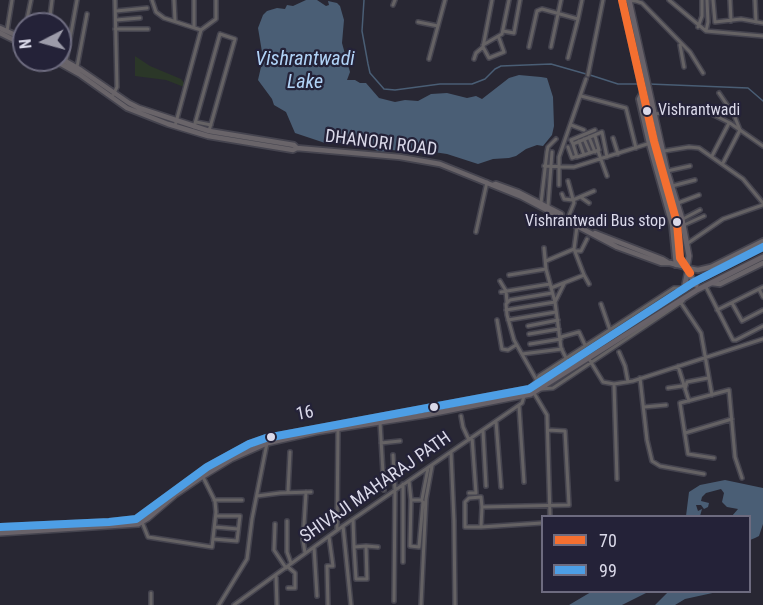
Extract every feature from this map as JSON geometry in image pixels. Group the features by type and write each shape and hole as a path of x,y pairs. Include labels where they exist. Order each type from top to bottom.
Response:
{"main road":[{"path":"626,0 644,78 654,141 672,225 676,265"},
{"path":"0,28 12,33"},
{"name":"DHANORI ROAD","path":"73,67 136,110 208,136 293,150 297,148 432,162 493,185"},
{"path":"645,89 655,114 654,141 667,171 683,222 689,256 684,288"},
{"name":"DHANORI ROAD","path":"176,124 195,124 294,145 297,148"},
{"path":"660,152 677,223 680,258 697,290"},
{"path":"493,185 496,184 541,202 577,226 617,247 661,263 674,248"},
{"path":"493,185 495,188 522,197 614,241 687,268 705,269 763,241"},
{"path":"533,390 541,389 587,354 684,288 763,247"},
{"path":"587,354 697,290 763,257"},
{"path":"709,284 720,284 763,263"},
{"name":"16","path":"139,522 180,485 249,444 337,426 524,394 533,390 568,361 587,354"},
{"path":"337,426 380,422 505,397"},
{"path":"0,533 139,522 202,476 266,440"},
{"path":"0,527 32,529"}],"street":[{"path":"7,31 12,0"},
{"path":"72,28 77,0"},
{"path":"114,95 115,0"},
{"path":"152,0 156,12 201,30"},
{"path":"174,0 175,21"},
{"path":"194,0 194,27"},
{"path":"393,5 395,0"},
{"path":"429,59 445,0"},
{"path":"492,0 483,46 489,58 504,52 499,38"},
{"path":"474,58 483,46 499,38 503,31 509,0"},
{"path":"503,31 514,33 519,0"},
{"path":"551,47 561,0"},
{"path":"568,58 582,0"},
{"path":"588,75 603,0"},
{"path":"626,0 642,3 690,52 703,74"},
{"path":"669,0 706,32 763,36"},
{"path":"698,27 702,16 702,0"},
{"path":"706,32 707,0"},
{"path":"714,0 715,22 744,19 763,23"},
{"path":"730,0 731,21"},
{"path":"755,0 756,22"},
{"path":"176,124 201,30 216,19 215,1"},
{"path":"116,11 147,8"},
{"path":"529,47 537,11 542,9 578,19"},
{"path":"73,67 87,14"},
{"path":"116,20 140,18"},
{"path":"418,22 438,26"},
{"path":"115,29 148,29"},
{"path":"195,124 220,34 235,39 210,128"},
{"path":"680,43 684,67"},
{"path":"559,185 559,157 586,80"},
{"path":"719,93 734,115 740,130 723,163"},
{"path":"580,96 626,108 636,148"},
{"path":"655,114 696,108 730,123 763,146"},
{"path":"712,156 730,123"},
{"path":"571,125 584,130"},
{"path":"581,156 571,140 595,130"},
{"path":"573,144 602,132 607,158"},
{"path":"595,135 596,151"},
{"path":"589,137 607,176"},
{"path":"614,138 618,154"},
{"path":"541,202 548,147 556,139"},
{"path":"584,139 590,153"},
{"path":"579,141 584,164"},
{"path":"544,166 574,167 654,141"},
{"path":"568,147 572,158 596,151"},
{"path":"660,152 695,147 723,163 743,179 763,204 717,222 687,244"},
{"path":"548,206 552,152"},
{"path":"667,171 690,165"},
{"path":"672,186 695,180"},
{"path":"568,181 573,200 568,218"},
{"path":"476,232 487,182"},
{"path":"562,194 564,199 573,200 594,191"},
{"path":"677,203 699,195"},
{"path":"582,198 589,203"},
{"path":"683,222 700,210"},
{"path":"683,222 704,216"},
{"path":"577,226 575,250 588,284"},
{"path":"546,262 583,249 587,239"},
{"path":"536,379 568,361 562,349 544,248"},
{"path":"508,275 546,269"},
{"path":"504,291 564,284 584,275"},
{"path":"500,281 516,345 536,379 533,390 547,415 550,515"},
{"path":"555,302 564,284"},
{"path":"709,284 717,310 735,340 763,326"},
{"path":"717,310 763,287"},
{"path":"587,354 610,330 674,288 684,288"},
{"path":"759,289 763,297"},
{"path":"507,302 552,293"},
{"path":"587,354 681,303 688,295"},
{"path":"506,310 555,302"},
{"path":"681,303 698,327 703,341 712,395"},
{"path":"732,303 742,321 763,310"},
{"path":"601,304 610,330"},
{"path":"508,320 556,312"},
{"path":"497,320 502,349 508,350 516,345"},
{"path":"528,326 558,320"},
{"path":"529,334 559,329"},
{"path":"530,344 579,332 587,354 603,382 614,384 628,382 763,339"},
{"path":"522,354 562,349"},
{"path":"619,352 628,382"},
{"path":"678,366 682,386 689,401"},
{"path":"640,378 647,440 652,461 660,466 704,474"},
{"path":"685,391 687,382 709,378"},
{"path":"614,384 617,479"},
{"path":"668,388 682,386"},
{"path":"714,458 688,454 680,403 729,390 735,456 742,478"},
{"name":"SHIVAJI MAHARAJ PATH","path":"234,605 337,530 519,405 524,401 524,394"},
{"path":"519,405 524,482"},
{"path":"643,408 666,405"},
{"path":"461,416 463,427 471,439 476,493 469,493"},
{"path":"685,433 732,419"},
{"path":"496,421 501,487"},
{"path":"380,422 384,490"},
{"path":"337,426 337,530"},
{"path":"483,430 486,486"},
{"path":"482,507 568,506 566,431 548,430"},
{"path":"219,605 247,559 266,440"},
{"path":"381,443 400,441"},
{"path":"288,492 290,452"},
{"path":"451,452 455,605"},
{"path":"393,455 394,601"},
{"path":"409,481 410,546 416,548 420,545 423,502 421,500 430,467"},
{"path":"421,605 430,467"},
{"path":"139,522 148,537 212,547 214,500 202,476"},
{"path":"403,484 403,562"},
{"path":"306,492 303,540 306,554"},
{"path":"257,496 311,492"},
{"path":"481,527 481,497 469,498 465,502 465,526 481,527 541,523"},
{"path":"214,500 242,500"},
{"path":"411,500 421,500"},
{"path":"213,538 237,541 240,516 215,516"},
{"path":"353,519 356,579 367,579 366,546"},
{"path":"287,521 288,566"},
{"path":"275,524 274,550 295,573 295,588 288,588"},
{"path":"343,526 351,605"},
{"path":"214,527 238,529"},
{"path":"328,605 327,566 333,566 329,536"},
{"path":"314,547 317,596"},
{"path":"354,547 378,547"},
{"path":"276,575 277,605"},
{"path":"151,593 151,605"}],"green space":[{"path":"135,56 150,66 181,79 185,84 184,87 166,80 135,76"}],"water":[{"name":"Vishrantwadi Lake","path":"306,0 317,0 326,6 329,5 328,1 340,6 344,20 342,43 350,72 347,80 366,83 379,98 395,102 418,101 431,94 447,93 467,98 476,96 482,99 509,78 519,75 547,78 553,97 552,135 543,146 537,145 516,156 493,159 478,164 447,154 427,151 412,154 406,151 391,150 382,152 351,143 325,143 295,133 286,112 274,105 258,80 263,58 258,28 267,11 277,8 285,9 287,5 293,6"},
{"path":"725,480 763,488 763,524 759,536 751,540 751,515 733,515 738,509 727,507 722,502 724,493 721,489 706,493 702,497 701,501 709,503 704,509 701,505 696,505 698,511 702,509 700,515 686,515 689,492 700,485"},
{"path":"589,593 646,593 622,605 569,605"},
{"path":"667,593 712,593 685,599 675,605 655,605"}],"waterway":[{"path":"364,0 362,31 370,73 384,89 395,90 440,84 472,84 485,79 501,66 551,64 586,74"},
{"path":"590,75 618,84 638,84"},
{"path":"649,84 748,88 763,101"}],"transit line":[{"name":"70","path":"622,0 654,141 677,223 680,258 690,273"},
{"name":"99","path":"0,527 136,519 207,467 249,444 266,438 529,389 694,282 763,247"}],"place":[{"name":"Vishrantwadi","path":"647,111"},
{"name":"Vishrantwadi Bus stop","path":"677,222"}]}
